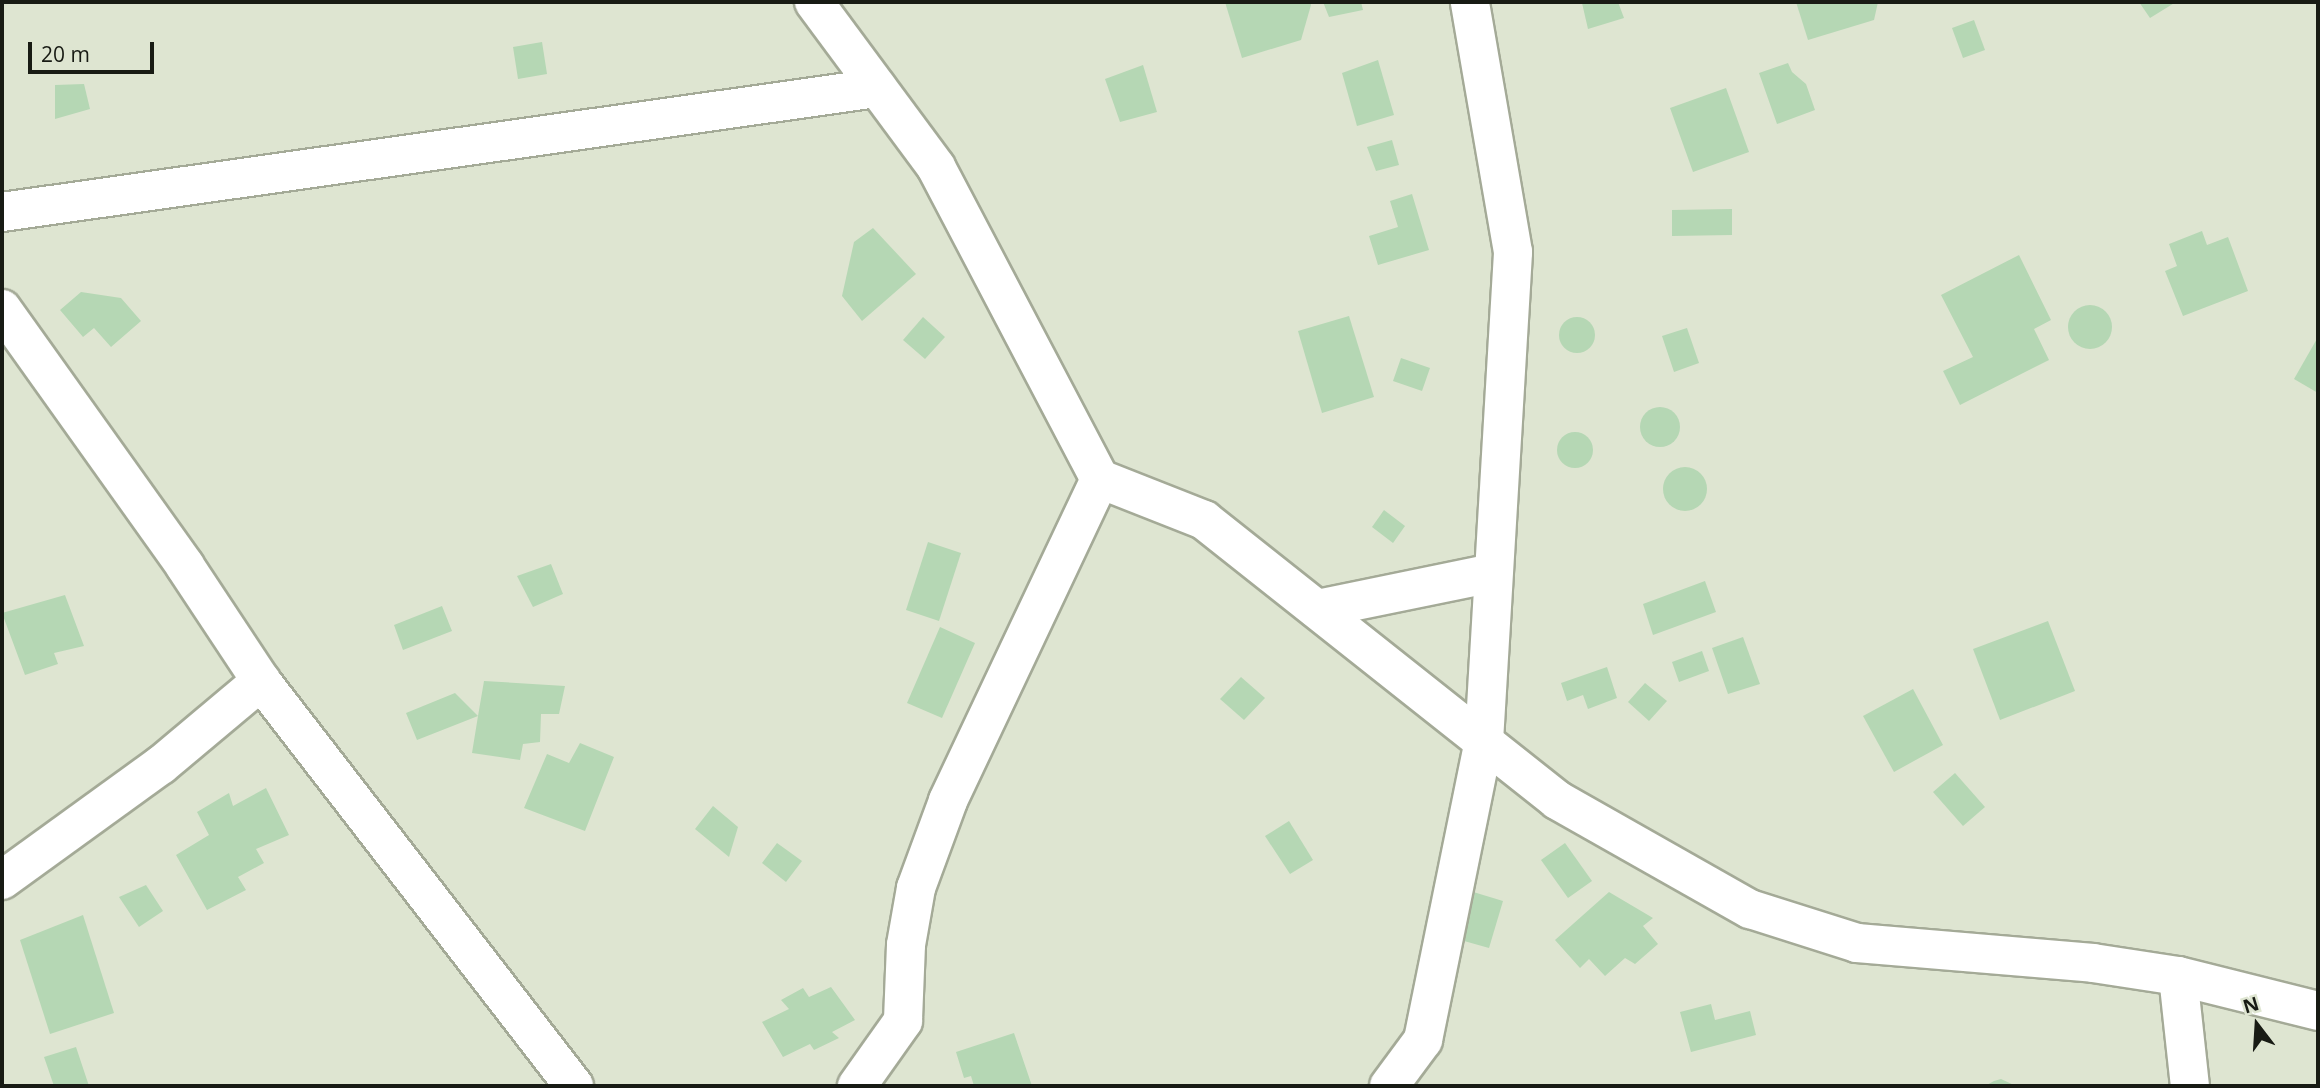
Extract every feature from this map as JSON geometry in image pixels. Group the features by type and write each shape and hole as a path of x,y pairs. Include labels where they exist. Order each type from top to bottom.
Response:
{"street":[{"path":"814,2 936,167 1100,479 1203,520 1557,800 1750,909 1857,943 2093,963 2178,976 2318,1011"},
{"path":"1389,1086 1423,1040 1484,741 1513,252 1470,2"},
{"path":"2,212 877,88"},
{"path":"2,309 185,566 261,681 574,1086"},
{"path":"857,1086 903,1021 906,945 916,888 948,801 1100,479"},
{"path":"1317,609 1493,573"},
{"path":"2,880 161,765 261,681"},
{"path":"2178,976 2190,1086"}],"building":[{"path":"1225,2 1310,2 1311,5 1301,40 1242,58"},
{"path":"1323,2 1361,2 1363,10 1329,17"},
{"path":"1618,2 1624,18 1588,29 1582,3"},
{"path":"1796,2 1878,2 1874,20 1808,40"},
{"path":"2139,2 2176,2 2150,18"},
{"path":"1974,20 1985,50 1963,58 1952,28"},
{"path":"542,42 547,74 518,79 513,47"},
{"path":"1378,60 1394,115 1357,126 1342,73"},
{"path":"1788,63 1792,72 1806,84 1815,110 1777,124 1759,73"},
{"path":"1143,65 1157,112 1120,122 1105,79"},
{"path":"84,84 90,109 55,119 55,85"},
{"path":"1726,88 1749,152 1693,172 1670,108"},
{"path":"1392,140 1399,165 1376,171 1367,147"},
{"path":"1412,194 1429,250 1378,265 1369,236 1398,227 1390,201"},
{"path":"1732,209 1732,235 1672,236 1672,210"},
{"path":"873,228 916,274 862,321 842,296 854,242"},
{"path":"2202,231 2207,245 2228,237 2248,291 2183,316 2165,271 2177,266 2169,244"},
{"path":"2019,255 2051,320 2034,329 2049,360 1960,405 1943,371 1973,357 1941,295"},
{"path":"81,292 121,298 141,321 111,347 94,328 83,337 60,310"},
{"path":"2090,305 2099,306 2106,311 2111,318 2111,336 2106,343 2099,348 2090,349 2081,348 2074,343 2069,336 2068,327 2069,318 2074,311 2081,306"},
{"path":"1349,316 1374,397 1322,413 1298,331"},
{"path":"923,317 945,337 925,359 903,340"},
{"path":"1577,317 1590,322 1595,335 1590,348 1577,353 1564,348 1559,335 1564,322"},
{"path":"1687,328 1699,363 1674,372 1662,336"},
{"path":"2318,337 2318,393 2294,379"},
{"path":"1401,358 1430,368 1422,391 1393,381"},
{"path":"1660,407 1674,413 1680,427 1674,441 1660,447 1646,441 1640,427 1646,413"},
{"path":"1575,432 1588,437 1593,450 1588,463 1575,468 1562,463 1557,450 1562,437"},
{"path":"1685,467 1694,468 1701,473 1706,480 1706,498 1701,505 1694,510 1685,511 1676,510 1669,505 1664,498 1663,489 1664,480 1669,473 1676,468"},
{"path":"1384,510 1405,526 1393,543 1372,527"},
{"path":"928,542 961,553 939,621 906,610"},
{"path":"551,564 563,594 533,607 517,576"},
{"path":"1705,581 1716,612 1653,635 1643,604"},
{"path":"65,595 84,646 54,653 58,664 25,675 2,613"},
{"path":"442,606 452,631 403,650 394,625"},
{"path":"2048,621 2075,691 2000,720 1973,649"},
{"path":"940,627 975,643 942,718 907,703"},
{"path":"1743,637 1760,684 1728,694 1712,648"},
{"path":"1702,651 1709,671 1679,682 1672,662"},
{"path":"1607,667 1617,698 1588,709 1583,695 1567,701 1561,683"},
{"path":"1241,677 1265,698 1244,720 1220,699"},
{"path":"484,681 565,686 559,714 541,714 540,742 523,744 520,760 472,753"},
{"path":"1645,683 1667,701 1649,721 1628,702"},
{"path":"1913,689 1943,745 1894,772 1863,716"},
{"path":"455,693 478,716 417,740 406,713"},
{"path":"580,743 614,757 585,831 524,808 547,754 569,763"},
{"path":"1955,773 1985,807 1963,826 1933,792"},
{"path":"266,788 289,835 256,849 264,863 238,877 246,890 207,910 176,855 209,835 197,812 229,793 233,806"},
{"path":"713,806 738,827 729,857 695,829"},
{"path":"1289,821 1313,860 1290,874 1265,836"},
{"path":"777,843 802,861 786,882 762,863"},
{"path":"1565,843 1592,881 1568,898 1541,860"},
{"path":"146,885 163,911 139,927 119,897"},
{"path":"1470,891 1503,901 1489,948 1457,939"},
{"path":"1609,892 1653,918 1643,926 1658,944 1635,964 1625,958 1605,976 1589,959 1580,968 1555,940"},
{"path":"83,915 114,1013 50,1034 20,940"},
{"path":"831,987 855,1020 832,1032 839,1038 814,1050 810,1044 783,1057 762,1022 789,1009 781,1000 803,988 809,997"},
{"path":"1711,1004 1715,1020 1750,1011 1756,1035 1691,1052 1680,1012"},
{"path":"1014,1033 1032,1086 974,1086 971,1076 964,1078 956,1052"},
{"path":"76,1047 89,1086 54,1086 44,1057"},
{"path":"2001,1079 2016,1086 1985,1086 1994,1081"}]}
